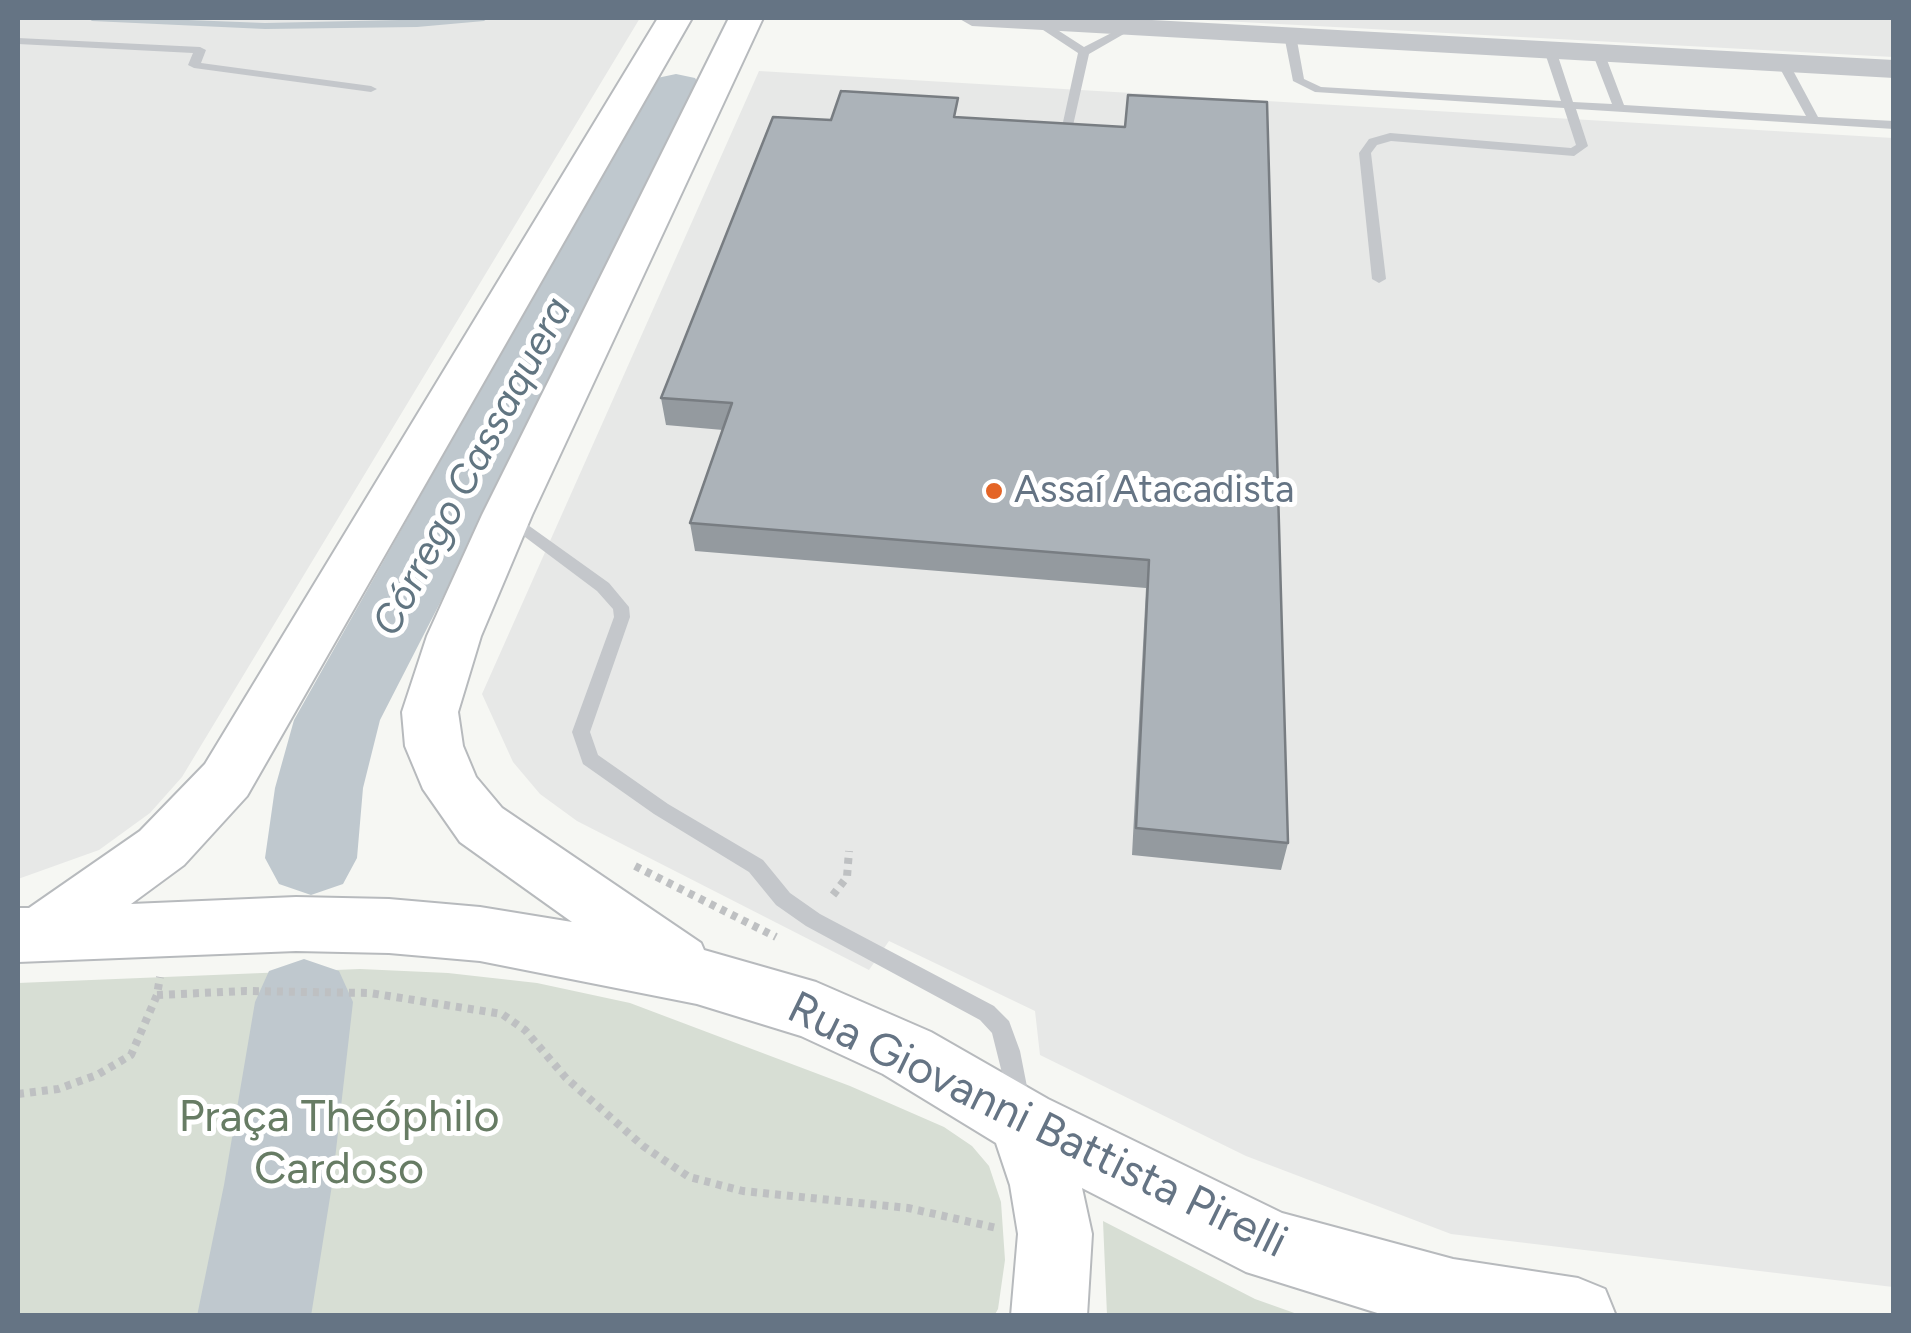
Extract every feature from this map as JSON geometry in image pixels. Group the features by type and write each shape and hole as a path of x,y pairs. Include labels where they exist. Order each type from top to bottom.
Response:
{"highway":[{"path":"30,934 162,848 226,780 274,706 675,18"},
{"path":"697,976 481,825 452,789 434,746 430,712 438,678 506,515 746,18"},
{"name":"Rua Giovanni Battista Pirelli","path":"30,934 296,924 389,926 538,943 697,976 816,1011 907,1053 1023,1122 1272,1246 1453,1297 1578,1316"},
{"path":"1023,1122 1046,1185 1055,1234 1050,1316"}],"street":[{"path":"972,18 1894,69"}],"lane":[{"path":"1036,21 1084,52"},
{"path":"1066,136 1084,52 1132,26"},
{"path":"1290,35 1299,81 1320,90 1894,125"},
{"path":"18,41 200,50 194,65 370,89"},
{"path":"1379,279 1364,153 1373,142 1413,137 1574,152 1582,146 1550,50"},
{"path":"1598,52 1619,108"},
{"path":"1783,62 1814,120"},
{"path":"506,515 603,587 621,607 622,616 581,732 590,758 661,809 756,866 783,899 812,920 987,1013 1001,1028 1010,1051 1023,1122"}],"path":[{"path":"812,920 847,876 850,851"},
{"path":"624,861 778,938"},
{"path":"18,1094 71,1084 97,1075 132,1055 157,994 246,990 387,995 502,1014 525,1030 566,1078 630,1135 689,1177 743,1191 839,1198 908,1208 1003,1230 1055,1234"}],"shaded area":[{"path":"18,18 640,18 182,777 150,813 99,850 18,879"},
{"path":"1167,18 1893,18 1893,57"},
{"path":"759,71 1893,138 1893,1287 1451,1234 1246,1156 1040,1055 1035,1011 889,941 869,970 577,821 540,794 513,762 482,694"}],"green space":[{"name":"Praça Theóphilo Cardoso","path":"360,969 537,983 630,1003 850,1086 944,1127 972,1146 989,1166 1001,1202 1005,1260 998,1309 994,1316 18,1315 18,983"},
{"path":"1103,1221 1255,1299 1300,1315 1107,1315"}],"building":[{"name":"Assaí Atacadista","path":"841,91 958,98 954,117 1125,127 1128,95 1267,102 1288,843 1136,828 1149,560 690,523 732,403 661,398 773,117 831,120"}],"waterway":[{"path":"92,18 265,26 417,24 484,18"},
{"name":"Córrego Cassaquera","path":"311,858 319,788 337,720 676,90"},
{"name":"Córrego Cassaquera","path":"254,1316 278,1185 304,1002"}],"place":[{"name":"Assaí Atacadista","path":"994,491"}]}
